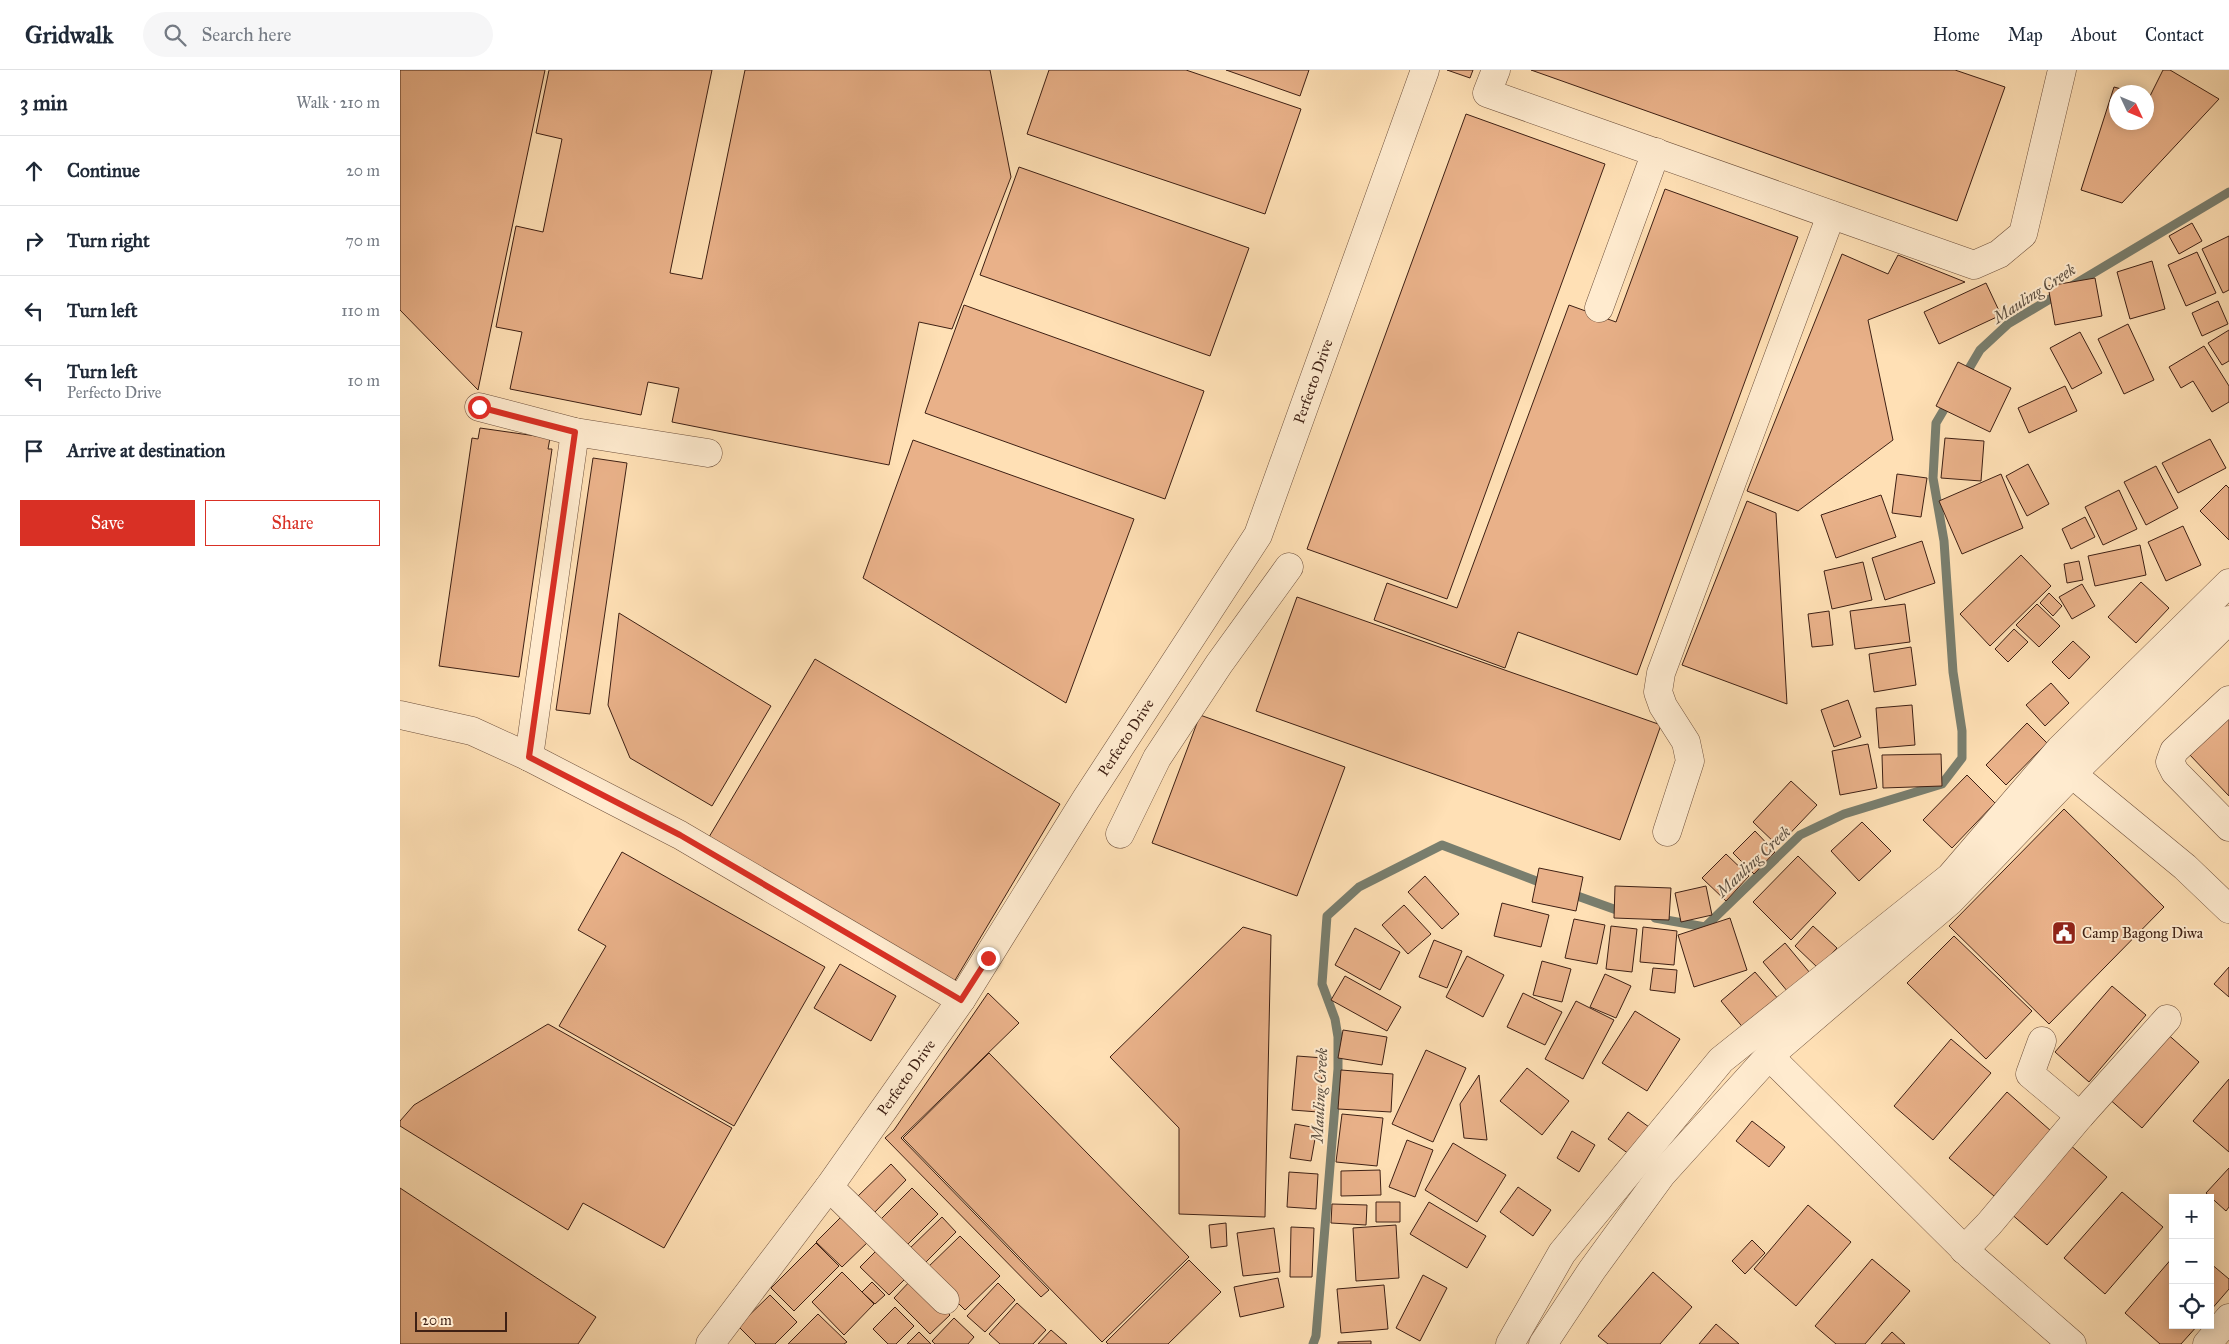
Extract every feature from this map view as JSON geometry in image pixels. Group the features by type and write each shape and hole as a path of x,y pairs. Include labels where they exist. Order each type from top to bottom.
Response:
{"street":[{"name":"Perfecto Drive","path":"710,1344 829,1187 961,1000 1086,799 1258,535 1425,70"},
{"path":"1496,70 1487,93 1974,265 1999,254 2023,234 2058,71"},
{"path":"1599,308 1656,152"},
{"path":"1666,832 1690,761 1686,742 1663,706 1658,692 1661,673 1831,215"},
{"path":"479,407 575,432 708,453"},
{"path":"529,757 575,432"},
{"path":"1120,834 1157,758 1219,664 1289,566"},
{"path":"1510,1344 1562,1253 1721,1060 1950,877 2060,750 2229,583"},
{"path":"1543,1344 1592,1270 1662,1174 1769,1056 1950,901 2072,774 2229,620"},
{"path":"2229,700 2174,751 2170,762 2175,772 2229,827"},
{"path":"400,715 472,730 529,757 680,835 961,1000"},
{"path":"2072,774 2185,867 2229,909"},
{"path":"1964,1250 1989,1224 2080,1116 2167,1019"},
{"path":"2042,1041 2030,1074 2080,1116"},
{"path":"1769,1056 1964,1250 2072,1344"},
{"path":"829,1187 944,1300"},
{"path":"2207,1344 2229,1318"}],"building":[{"path":"400,70 545,70 478,390 400,310"},
{"path":"549,70 712,70 670,273 702,279 745,70 990,70 1011,177 952,329 919,322 889,465 672,422 679,388 648,382 641,415 510,389 522,332 496,327 516,226 543,232 562,139 536,133"},
{"path":"1049,70 1186,70 1301,109 1265,214 1027,134"},
{"path":"1226,70 1309,70 1300,96"},
{"path":"1447,70 1473,70 1470,78"},
{"path":"1531,70 1955,70 2005,87 1957,221"},
{"path":"2163,70 2170,70 2219,99 2122,203 2081,190 2109,103 2109,130 2154,130 2154,88"},
{"path":"1466,114 1605,164 1447,599 1307,549"},
{"path":"1019,167 1249,248 1210,356 980,275"},
{"path":"1665,189 1798,237 1637,675 1518,632 1505,668 1374,620 1387,583 1457,608 1569,305 1616,322"},
{"path":"2192,223 2202,241 2179,254 2169,236"},
{"path":"2229,236 2229,290 2223,293 2202,249"},
{"path":"2197,252 2216,293 2186,306 2168,265"},
{"path":"1842,254 1888,274 1898,255 1965,282 1868,320 1893,440 1798,511 1747,491"},
{"path":"2152,261 2165,309 2130,319 2117,272"},
{"path":"2095,278 2102,316 2055,325 2048,286"},
{"path":"1986,283 2001,315 1939,344 1924,312"},
{"path":"2218,301 2228,324 2202,336 2192,313"},
{"path":"964,305 1204,391 1165,499 925,413"},
{"path":"2128,324 2154,380 2124,394 2098,339"},
{"path":"2229,330 2229,361 2222,365 2208,343"},
{"path":"2080,332 2102,373 2072,389 2050,348"},
{"path":"2204,346 2229,386 2229,402 2212,412 2193,381 2181,388 2169,367"},
{"path":"1958,362 2011,388 1990,432 1936,406"},
{"path":"2065,386 2077,411 2029,433 2018,408"},
{"path":"480,428 550,438 548,449 552,449 519,677 439,666 472,438 478,439"},
{"path":"1945,438 1984,441 1981,481 1941,478"},
{"path":"2210,439 2226,468 2178,493 2162,463"},
{"path":"913,440 1134,519 1066,703 863,578"},
{"path":"593,458 627,463 590,714 556,710"},
{"path":"2028,464 2049,504 2027,516 2006,476"},
{"path":"2156,466 2178,508 2146,525 2124,482"},
{"path":"1897,474 1927,478 1921,517 1892,513"},
{"path":"2001,474 2023,528 1962,554 1939,501"},
{"path":"2226,485 2229,488 2229,540 2200,511"},
{"path":"2119,490 2137,529 2103,545 2085,507"},
{"path":"1881,495 1896,537 1836,558 1821,515"},
{"path":"1747,501 1776,513 1787,704 1682,665"},
{"path":"2085,517 2095,537 2071,549 2062,529"},
{"path":"2183,526 2201,565 2166,581 2148,542"},
{"path":"1922,541 1935,583 1885,600 1872,558"},
{"path":"2140,545 2146,575 2095,586 2088,556"},
{"path":"2021,555 2051,586 1990,646 1960,614"},
{"path":"2079,561 2083,580 2067,583 2064,564"},
{"path":"1863,562 1872,600 1832,609 1824,571"},
{"path":"2141,582 2169,608 2136,643 2108,617"},
{"path":"2082,584 2095,606 2072,619 2059,597"},
{"path":"2049,593 2062,606 2053,616 2040,603"},
{"path":"1297,597 1661,725 1620,840 1256,711"},
{"path":"1905,604 1910,642 1855,649 1850,611"},
{"path":"2037,604 2060,626 2039,647 2016,625"},
{"path":"1829,611 1833,645 1812,647 1808,614"},
{"path":"619,613 771,706 712,806 630,758 608,705"},
{"path":"2014,629 2028,642 2008,662 1995,649"},
{"path":"2073,641 2090,657 2069,679 2052,662"},
{"path":"1911,647 1916,685 1874,692 1869,654"},
{"path":"815,659 1060,804 954,982 709,837"},
{"path":"2051,683 2069,703 2045,726 2026,705"},
{"path":"1848,700 1861,737 1834,747 1821,710"},
{"path":"1912,705 1915,745 1879,748 1876,708"},
{"path":"1200,715 1345,767 1297,896 1152,843"},
{"path":"2229,716 2229,796 2189,754"},
{"path":"2027,723 2047,743 2006,785 1986,765"},
{"path":"1868,744 1877,788 1840,795 1832,751"},
{"path":"1941,754 1942,786 1883,788 1882,755"},
{"path":"1967,775 1995,803 1952,848 1923,820"},
{"path":"1791,781 1817,805 1778,846 1753,822"},
{"path":"2064,809 2164,907 2049,1024 1949,926"},
{"path":"1862,822 1891,851 1859,881 1831,851"},
{"path":"1755,831 1775,852 1754,874 1733,853"},
{"path":"622,852 825,967 734,1126 559,1026 606,946 578,930"},
{"path":"1726,854 1749,876 1726,901 1702,878"},
{"path":"1798,856 1836,893 1791,940 1753,902"},
{"path":"1539,868 1583,877 1576,911 1532,902"},
{"path":"1425,876 1459,914 1442,929 1408,892"},
{"path":"1615,886 1671,888 1669,920 1614,918"},
{"path":"1706,886 1712,915 1681,922 1675,893"},
{"path":"1502,903 1549,915 1541,947 1494,936"},
{"path":"1404,905 1431,934 1408,954 1382,925"},
{"path":"1730,918 1747,970 1694,987 1678,935"},
{"path":"1574,919 1605,925 1597,964 1565,958"},
{"path":"1611,926 1637,929 1632,972 1606,969"},
{"path":"1813,926 1837,948 1818,968 1795,946"},
{"path":"1243,927 1271,935 1265,1217 1179,1214 1179,1128 1110,1057"},
{"path":"1643,927 1677,931 1674,965 1640,962"},
{"path":"1355,928 1400,952 1380,990 1335,965"},
{"path":"1954,936 2032,1011 1986,1059 1907,983"},
{"path":"1434,940 1462,951 1447,988 1419,977"},
{"path":"1785,943 1810,973 1788,992 1763,962"},
{"path":"1467,956 1504,975 1483,1017 1446,997"},
{"path":"1542,961 1571,969 1562,1002 1533,995"},
{"path":"840,964 896,996 871,1041 814,1008"},
{"path":"2229,967 2229,997 2214,984"},
{"path":"1653,968 1677,970 1675,993 1650,990"},
{"path":"1755,972 1780,1001 1745,1030 1721,1001"},
{"path":"1605,974 1631,986 1616,1018 1590,1007"},
{"path":"1345,976 1401,1007 1387,1031 1331,1000"},
{"path":"2112,986 2146,1015 2089,1082 2055,1052"},
{"path":"988,993 1019,1023 901,1138 1049,1290 1041,1297 885,1138 894,1130"},
{"path":"1523,993 1562,1012 1545,1045 1507,1027"},
{"path":"1576,1001 1614,1020 1583,1079 1545,1059"},
{"path":"1635,1011 1680,1039 1647,1091 1602,1063"},
{"path":"548,1024 732,1128 664,1248 583,1203 568,1230 400,1126 400,1121 414,1105"},
{"path":"1343,1030 1387,1037 1382,1065 1338,1058"},
{"path":"2164,1031 2199,1062 2142,1128 2107,1097"},
{"path":"1951,1039 1991,1073 1933,1140 1894,1106"},
{"path":"1426,1050 1466,1068 1433,1142 1392,1124"},
{"path":"989,1053 1189,1257 1102,1342 903,1138"},
{"path":"1297,1056 1324,1058 1318,1112 1292,1110"},
{"path":"1527,1068 1569,1101 1542,1135 1500,1101"},
{"path":"1341,1070 1393,1074 1391,1112 1338,1109"},
{"path":"1479,1075 1487,1140 1464,1138 1460,1104"},
{"path":"2229,1079 2229,1152 2193,1121"},
{"path":"2007,1092 2051,1131 1994,1196 1949,1158"},
{"path":"1628,1112 1649,1127 1629,1154 1608,1139"},
{"path":"1342,1114 1383,1118 1377,1166 1336,1162"},
{"path":"1752,1121 1785,1147 1769,1167 1736,1141"},
{"path":"1295,1124 1317,1128 1311,1161 1290,1158"},
{"path":"1572,1131 1595,1145 1579,1172 1557,1158"},
{"path":"1407,1140 1433,1150 1415,1197 1389,1187"},
{"path":"1453,1143 1506,1175 1477,1222 1425,1190"},
{"path":"2069,1144 2107,1177 2047,1245 2009,1212"},
{"path":"891,1164 906,1180 874,1213 857,1197"},
{"path":"2229,1168 2229,1207 2226,1211 2214,1200 2214,1194 2206,1193"},
{"path":"1380,1170 1381,1195 1341,1196 1341,1171"},
{"path":"1289,1172 1318,1174 1316,1209 1287,1207"},
{"path":"1518,1187 1551,1210 1533,1236 1500,1212"},
{"path":"400,1188 596,1317 578,1344 400,1344"},
{"path":"912,1188 938,1214 907,1245 881,1219"},
{"path":"2122,1192 2163,1227 2105,1294 2064,1258"},
{"path":"1376,1202 1400,1202 1400,1222 1376,1222"},
{"path":"1429,1202 1486,1236 1467,1268 1410,1234"},
{"path":"1332,1204 1367,1205 1366,1225 1331,1223"},
{"path":"1808,1205 1851,1242 1796,1306 1754,1269"},
{"path":"844,1214 870,1240 842,1267 816,1242"},
{"path":"942,1217 956,1232 922,1266 907,1251"},
{"path":"1226,1223 1227,1246 1211,1248 1209,1225"},
{"path":"1396,1225 1399,1278 1356,1281 1353,1228"},
{"path":"1291,1227 1314,1228 1312,1277 1290,1277"},
{"path":"1274,1228 1280,1272 1243,1276 1237,1233"},
{"path":"960,1236 1000,1276 965,1310 925,1270"},
{"path":"1752,1240 1765,1253 1745,1274 1732,1261"},
{"path":"816,1243 839,1266 794,1311 771,1288"},
{"path":"879,1248 908,1276 889,1295 860,1267"},
{"path":"1872,1259 1910,1291 1865,1344 1836,1344 1815,1326"},
{"path":"1189,1260 1221,1292 1168,1344 1108,1344 1106,1342"},
{"path":"2169,1262 2169,1329 2194,1329 2181,1344 2160,1344 2125,1313"},
{"path":"2214,1266 2229,1279 2229,1289 2214,1306"},
{"path":"842,1272 874,1304 844,1335 812,1302"},
{"path":"1653,1272 1692,1307 1660,1344 1608,1344 1598,1336"},
{"path":"1423,1275 1447,1288 1420,1341 1396,1328"},
{"path":"913,1278 950,1315 930,1334 894,1298"},
{"path":"1278,1278 1284,1307 1240,1317 1234,1287"},
{"path":"872,1282 885,1295 875,1304 862,1292"},
{"path":"998,1283 1015,1300 985,1332 967,1316"},
{"path":"1384,1285 1388,1329 1341,1333 1337,1289"},
{"path":"770,1295 797,1322 775,1344 756,1344 738,1326"},
{"path":"1017,1303 1046,1330 1033,1344 1000,1344 989,1334"},
{"path":"895,1307 914,1326 896,1344 888,1344 873,1329"},
{"path":"818,1314 847,1342 844,1344 788,1344"},
{"path":"954,1318 974,1337 968,1344 935,1344 932,1341"},
{"path":"1716,1324 1739,1344 1699,1344"},
{"path":"1051,1330 1067,1344 1038,1344"},
{"path":"919,1332 931,1344 907,1344"},
{"path":"1892,1332 1905,1344 1881,1344"},
{"path":"1371,1341 1371,1344 1338,1344 1338,1342"}],"waterway":[{"name":"Mauling Creek","path":"1964,377 1980,350 2008,324 2229,192"},
{"name":"Mauling Creek","path":"1655,918 1705,927 1800,835 1844,814 1942,784 1962,758 1962,731 1953,672 1944,541 1933,478 1936,423 1949,401"},
{"name":"Mauling Creek","path":"1313,1344 1316,1336 1338,1069 1338,1037 1335,1019 1322,984 1327,916 1359,887 1442,845 1547,885"},
{"name":"Mauling Creek","path":"1569,893 1625,913"}],"place":[{"name":"Camp Bagong Diwa","path":"2064,933"}],"route":[{"path":"479,407 575,432 529,757 680,835 961,1000 988,958"}]}
